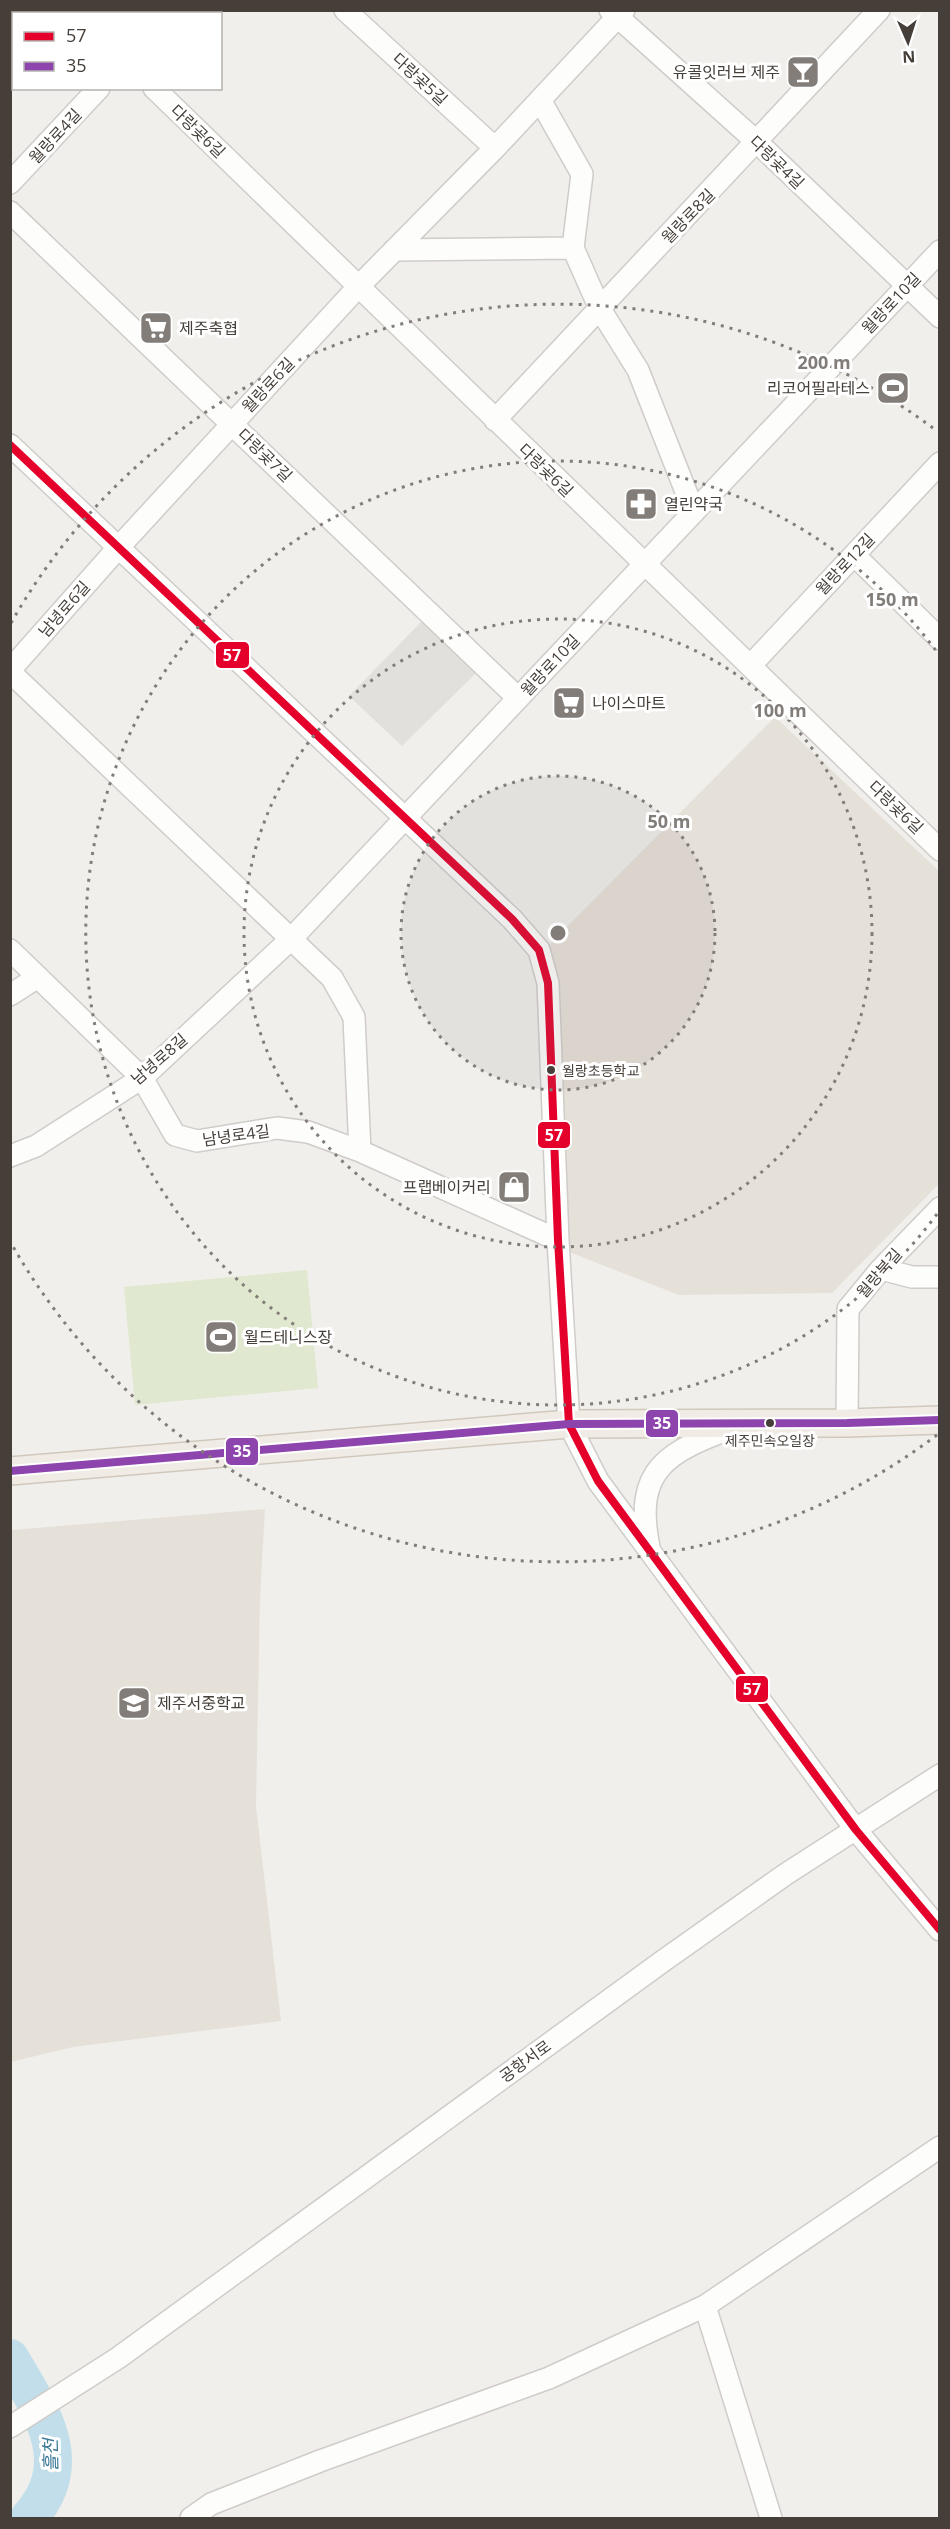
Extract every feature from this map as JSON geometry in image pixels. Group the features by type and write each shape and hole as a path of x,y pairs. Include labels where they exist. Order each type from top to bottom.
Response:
{"main road":[{"path":"10,1471 569,1424 847,1423 939,1420"}],"street":[{"name":"다랑곶5길","path":"345,10 495,148"},
{"name":"월랑로8길","path":"495,420 758,143 879,10"},
{"name":"월랑로6길","path":"118,548 358,287 540,100 617,13"},
{"name":"다랑곶4길","path":"617,13 758,143 939,318"},
{"name":"월랑로4길","path":"10,183 97,90"},
{"name":"다랑곶6길","path":"156,90 644,565 751,665 939,850"},
{"path":"540,100 582,174 573,248 600,309 638,370 694,512"},
{"name":"다랑곶7길","path":"10,212 518,698"},
{"path":"394,250 573,248"},
{"name":"월랑로10길","path":"406,818 939,251"},
{"path":"10,445 528,935 545,962 548,983 558,1240 569,1424 598,1481 856,1830 939,1930"},
{"name":"월랑로12길","path":"751,665 939,463"},
{"name":"남녕로6길","path":"10,671 118,548"},
{"path":"854,555 939,639"},
{"path":"10,671 332,978 354,1017 360,1151"},
{"name":"남녕로8길","path":"10,1156 36,1146 142,1078 292,938 406,818"},
{"name":"남녕로4길","path":"10,950 142,1078 175,1135 197,1141 277,1128 308,1132 360,1151 558,1240"},
{"path":"10,995 38,976"},
{"name":"월랑북길","path":"847,1423 848,1309 881,1269 939,1208"},
{"path":"881,1269 912,1277 939,1277"},
{"path":"650,1550 645,1512 650,1479 657,1468 688,1447 747,1423"},
{"name":"공항서로","path":"10,2427 112,2362 786,1874 939,1775"},
{"path":"191,2518 211,2504 549,2378 705,2306 939,2147"},
{"path":"705,2306 771,2518"}],"shaded area":[{"path":"423,620 476,673 402,746 349,696"},
{"name":"월랑초등학교","path":"775,717 939,871 939,1184 832,1293 679,1295 551,1245 538,956"},
{"name":"제주서중학교","path":"265,1509 260,1599 256,1806 281,2021 73,2047 11,2062 11,1530"}],"green space":[{"name":"월드테니스장","path":"307,1270 318,1388 135,1405 124,1287"}],"waterway":[{"name":"흘천","path":"10,2358 43,2418 50,2438 53,2457 51,2477 44,2498 29,2518"}],"transit line":[{"name":"57","path":"10,445 512,919 539,950 548,983 558,1240 569,1424 598,1481 856,1830 940,1930"},
{"name":"35","path":"10,1471 569,1424 847,1423 940,1420"}],"place":[{"name":"유콜잇러브 제주","path":"803,72"},
{"name":"제주축협","path":"156,328"},
{"name":"리코어필라테스","path":"893,388"},
{"name":"열린약국","path":"641,504"},
{"name":"나이스마트","path":"569,703"},
{"name":"월랑초등학교","path":"551,1070"},
{"name":"프랩베이커리","path":"514,1187"},
{"name":"월드테니스장","path":"221,1337"},
{"name":"제주민속오일장","path":"770,1423"},
{"name":"제주서중학교","path":"134,1703"}]}
